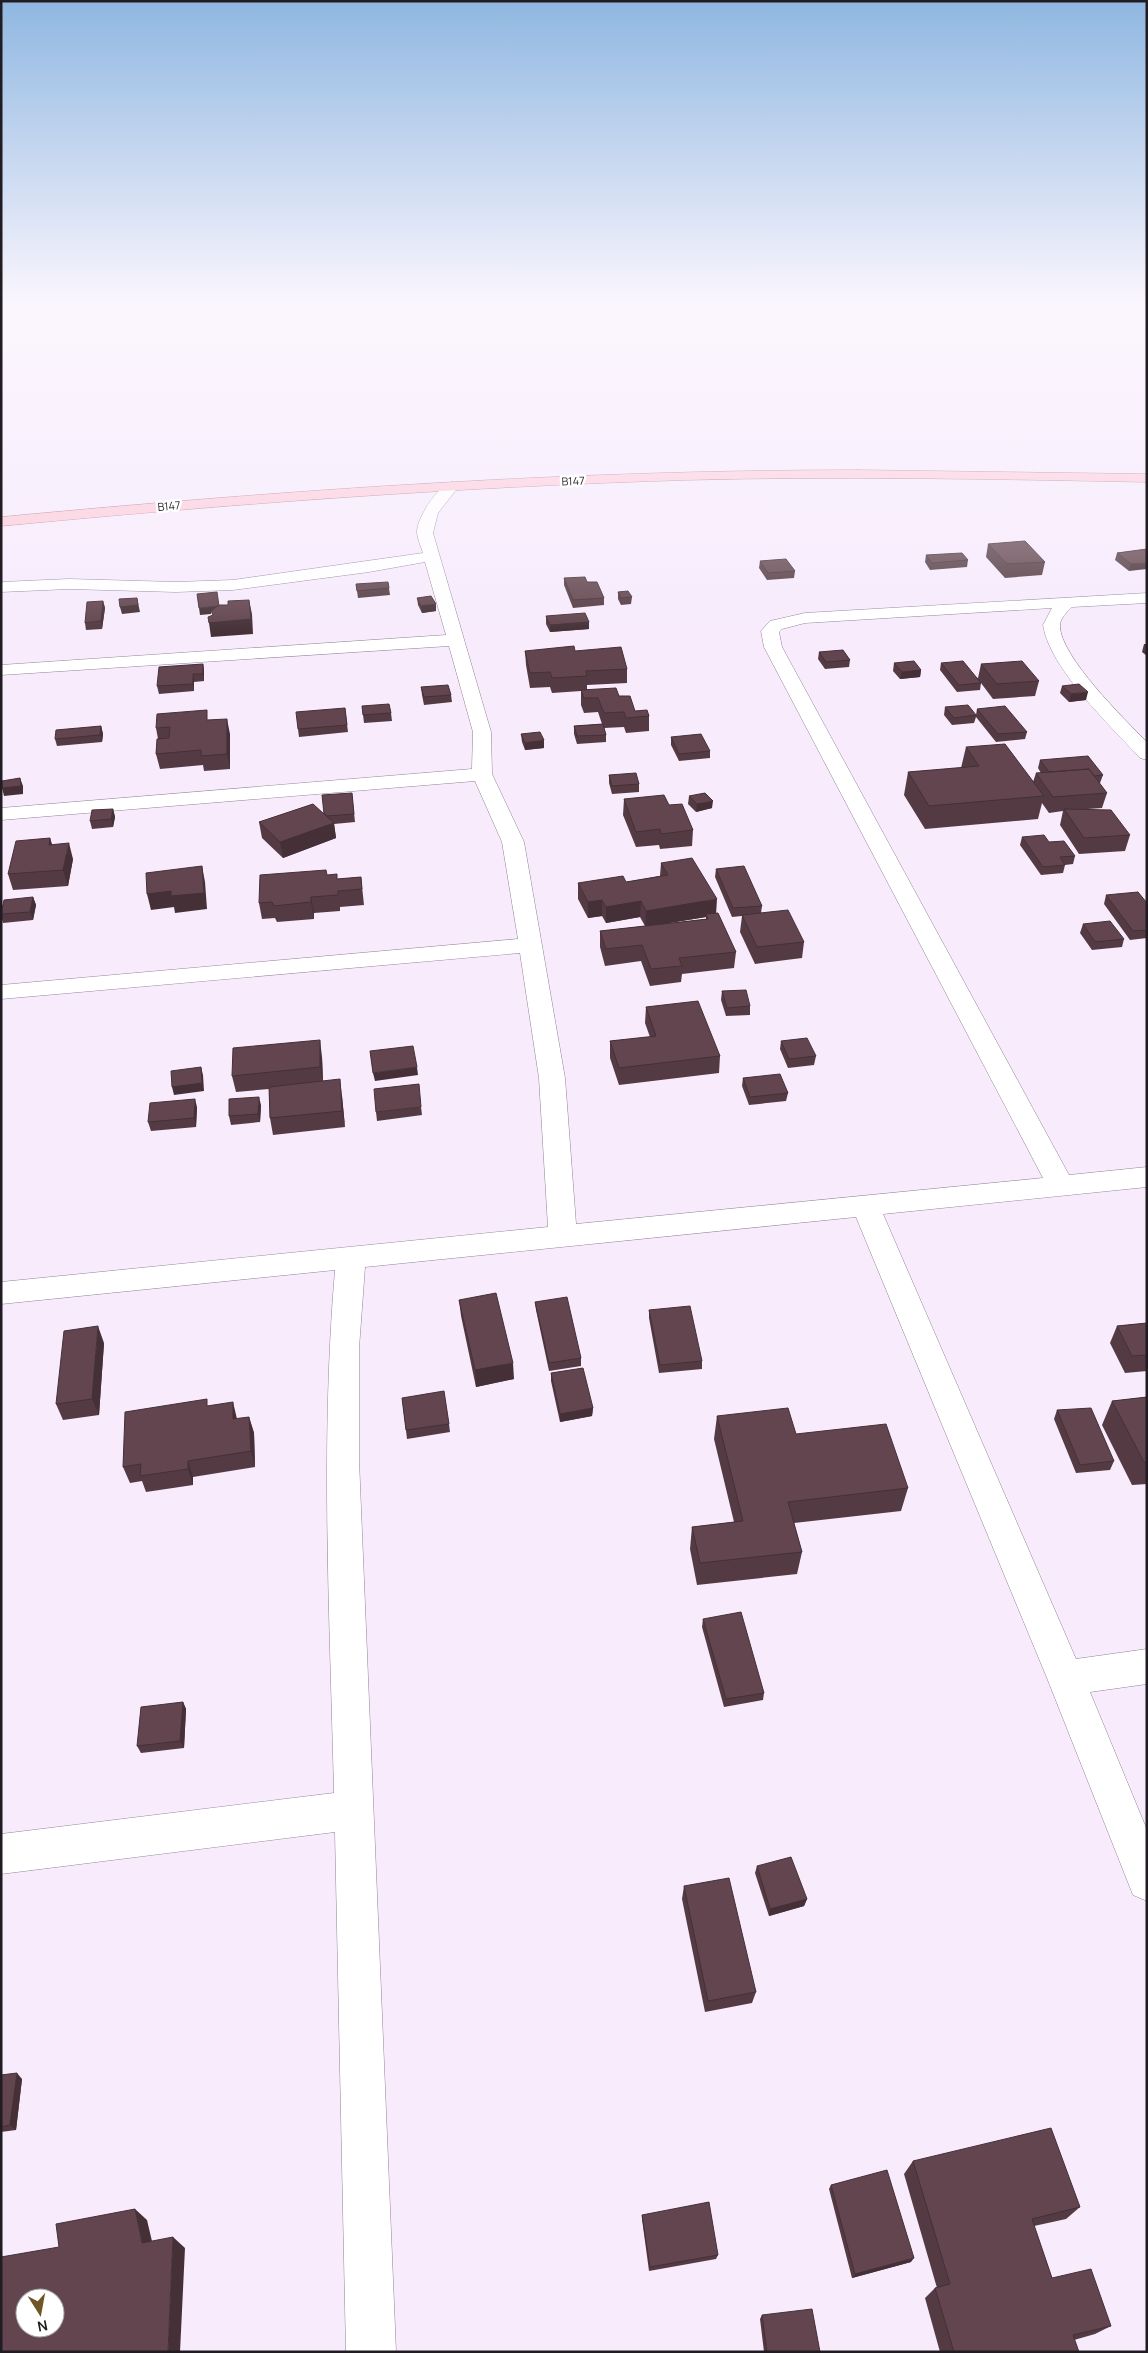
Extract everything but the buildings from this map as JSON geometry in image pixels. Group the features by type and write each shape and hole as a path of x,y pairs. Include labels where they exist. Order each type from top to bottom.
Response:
{"main road":[{"name":"B147","path":"1,522 195,504 452,486 686,476 1015,474 1147,478"}],"street":[{"path":"452,486 432,509 425,526 431,556 454,640 482,732 482,774 508,826 513,842 552,1078 562,1236"},
{"path":"1,587 69,584 176,587 233,585 369,567 431,556"},
{"path":"1062,1185 770,638 770,631 776,625 805,618 1069,601 1147,598"},
{"path":"1069,601 1053,619 1050,628 1057,644 1095,697 1144,747"},
{"path":"1,670 454,640"},
{"path":"1,814 482,774"},
{"path":"1,992 530,945"},
{"path":"1,1293 1147,1176"},
{"path":"866,1206 1066,1678 1147,1881"},
{"path":"351,1257 342,1395 353,1810 371,2352"},
{"path":"1066,1678 1147,1666"},
{"path":"1,1854 353,1810"}]}
